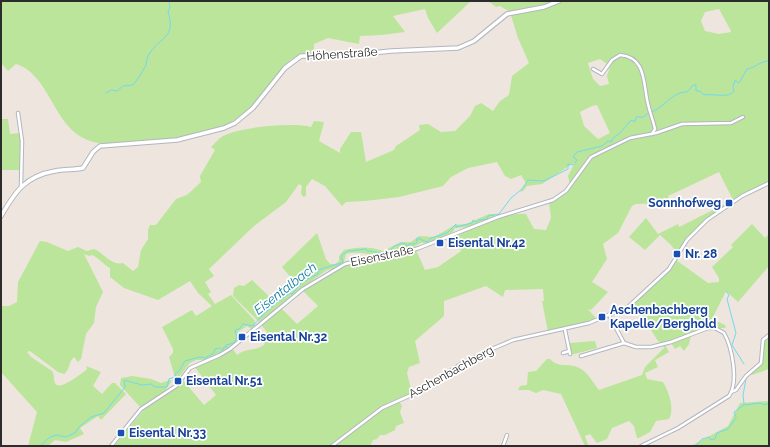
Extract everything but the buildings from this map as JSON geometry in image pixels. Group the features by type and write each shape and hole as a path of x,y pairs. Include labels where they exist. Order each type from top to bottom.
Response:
{"street":[{"name":"Höhenstraße","path":"21,186 34,177 47,172 83,168 93,152 100,146 177,140 224,128 235,123 259,102 285,68 301,56 342,56 391,51 458,48 474,41 507,14 544,6 559,1"},
{"path":"593,69 602,74 612,60 620,55 632,59 638,64 642,69 648,104 655,129 652,134"},
{"path":"1,216 21,186 22,142 18,113"},
{"name":"Eisenstraße","path":"111,446 141,409 176,386 190,368 230,349 287,301 324,275 357,260 391,257 419,248 498,217 528,209 560,196 590,157 630,138 652,134 682,124 731,123 742,117"},
{"name":"Aschenbachberg","path":"332,446 382,408 418,392 461,364 492,349 513,340 565,330 609,316 628,307 644,294 672,264 689,237 713,215 742,196 769,183"},
{"path":"609,316 624,343"},
{"path":"581,356 610,349 624,343 636,347 651,347 671,342 704,328 713,327 721,330 728,339 733,356 731,393"},
{"path":"563,353 570,352 565,330"},
{"path":"641,446 678,428 736,390 746,376 761,363 763,340 769,335"},
{"path":"503,446 507,435"}],"green space":[{"path":"1,1 471,1 437,33 428,18 425,9 393,16 405,32 360,36 359,44 328,38 314,44 314,49 311,54 303,54 296,57 284,66 265,92 248,110 224,126 211,131 197,135 169,139 99,143 83,138 72,129 62,118 47,92 29,71 16,64 8,71 1,63"},
{"path":"488,1 769,1 769,184 743,197 718,213 696,232 679,255 660,235 645,250 629,237 646,218 658,234 678,224 679,227 733,200 719,172 668,196 670,203 636,204 632,206 618,233 603,244 607,259 592,282 608,292 591,310 588,309 595,317 594,321 548,332 542,301 544,301 543,289 505,290 503,297 486,286 444,301 444,316 415,341 420,363 409,367 407,373 412,393 398,399 402,406 400,412 404,423 396,426 395,430 385,435 380,435 377,439 373,440 370,446 114,446 143,411 142,409 177,386 182,379 204,405 216,395 194,366 221,355 232,348 237,355 265,344 261,338 267,332 261,325 280,307 297,324 318,306 303,291 305,288 346,265 368,259 388,258 416,250 425,270 438,267 461,251 455,236 470,228 510,215 526,214 534,229 546,230 551,218 549,203 561,197 570,185 568,176 575,162 542,184 527,186 520,192 526,183 521,175 511,179 505,176 497,162 468,168 451,177 443,186 399,197 346,202 342,206 325,186 312,179 306,187 306,196 303,197 301,193 302,186 299,184 286,202 254,226 209,269 214,276 205,282 211,292 208,294 215,304 231,295 255,321 255,326 251,329 247,326 238,332 238,341 216,356 206,360 196,360 190,363 176,381 169,357 173,353 173,349 162,327 192,310 196,316 212,306 198,293 190,281 158,300 124,288 110,277 110,268 94,256 84,254 103,292 96,307 94,323 86,334 81,359 78,362 74,357 64,374 58,372 30,351 27,352 31,357 52,371 54,382 57,385 65,384 85,371 87,369 86,366 101,372 93,386 102,394 112,383 115,383 126,394 101,420 98,416 80,428 84,434 66,442 55,440 48,446 28,446 37,412 1,372 1,309 2,306 9,306 17,302 18,282 40,241 47,242 68,251 78,247 87,251 94,249 111,261 115,263 123,263 133,271 138,267 141,250 148,239 148,230 150,225 156,225 176,199 187,195 201,182 200,176 215,150 211,147 220,138 238,131 278,125 311,127 314,121 324,122 319,141 340,153 340,149 351,132 361,132 366,162 394,150 396,146 420,130 419,125 428,124 441,132 455,131 470,116 475,106 481,103 493,111 500,101 509,95 512,76 529,63 518,38 510,12 500,6 496,7","holes":["719,9 731,32 719,34 705,31 701,21 705,12","600,59 610,66 607,76 609,84 600,86 593,79 588,63","597,105 610,133 598,139 584,126 580,112"]},
{"path":"1,119 8,119 10,134 20,133 20,170 1,170"},
{"path":"489,214 496,214 495,216 468,227 455,228 453,232 428,243 421,243 411,248 399,249 389,256 378,256 362,253 346,254 344,262 333,269 327,270 259,322 233,296 234,288 239,285 244,286 252,280 275,302 289,290 298,286 282,267 317,233 326,259 330,264 335,264 339,261 339,256 344,250 354,248 373,248 383,251 401,242 411,242 419,236 434,237 455,225 466,224"},
{"path":"752,224 765,238 769,234 769,266 738,302 726,291 712,319 725,325 726,328 704,328 662,344 658,341 636,306 633,304 670,269 676,260 708,283 719,282 719,278 712,267 733,247 731,245"},
{"path":"689,335 691,336 689,344 684,351 680,346 675,349 671,343"},
{"path":"769,336 769,369 752,375 749,374 761,364 764,339"},
{"path":"595,341 597,348 571,355 570,343"},
{"path":"663,345 665,345 669,352 655,360 658,367 645,373 647,379 663,382 670,400 671,415 669,419 656,421 650,432 639,438 637,438 634,426 629,421 612,428 607,439 597,443 590,434 585,436 588,445 585,446 561,394 543,390 536,393 529,390 518,390 520,386 527,385 528,372 536,371 547,359 550,359 556,363 574,366 581,369 587,374 599,390 642,375 645,367 664,348"},
{"path":"132,376 151,379 161,383 170,380 172,381 164,392 141,408 120,385 121,378"},
{"path":"769,401 769,446 691,446 728,426 740,403"}],"waterway":[{"path":"106,93 111,90 117,91 123,86 133,85 138,79 146,66 147,57 165,37 170,28 168,12 170,7 169,1"},
{"name":"Eisentalbach","path":"652,112 677,94 687,92 693,85 696,85 696,91 700,91 704,95 728,95 734,91 733,87 735,80 739,83 747,69 769,61"},
{"name":"Eisentalbach","path":"40,446 50,437 57,435 65,437 75,433 79,427 91,417 104,413 125,387 124,380 142,385 151,384 155,387 167,387 169,379 175,377 175,374 179,371 185,361 200,357 205,358 214,353 215,349 219,348 223,350 224,347 227,347 226,345 234,343 237,337 235,330 239,329 243,324 253,326 275,304 290,293 292,294 302,282 318,274 318,270 343,262 341,256 349,250 366,249 367,251 388,254 394,246 403,243 408,246 409,244 415,244 417,242 417,238 427,242 431,238 447,233 456,224 456,227 472,223 473,220 476,222 487,219 488,216 499,214 511,198 522,189 528,180 544,181 568,169 568,164 573,165 577,160 573,157 577,152 602,146 608,141 612,142 612,139 621,132 631,120 635,122 636,117 644,117 648,113"},
{"path":"726,291 729,295 727,299 736,333 732,345 744,364"},
{"path":"744,404 743,395 746,379"},
{"path":"736,417 734,412 744,405 760,403 765,405 769,403"},
{"path":"696,446 702,439 709,437 711,440 715,439 717,433 728,429 736,418"}],"place":[{"name":"Sonnhofweg","path":"729,203"},
{"name":"Eisental Nr.42","path":"440,243"},
{"name":"Nr. 28","path":"677,254"},
{"name":"Aschenbachberg Kapelle/Berghold","path":"602,317"},
{"name":"Eisental Nr.32","path":"242,337"},
{"name":"Eisental Nr.51","path":"178,381"},
{"name":"Eisental Nr.33","path":"121,433"}]}
